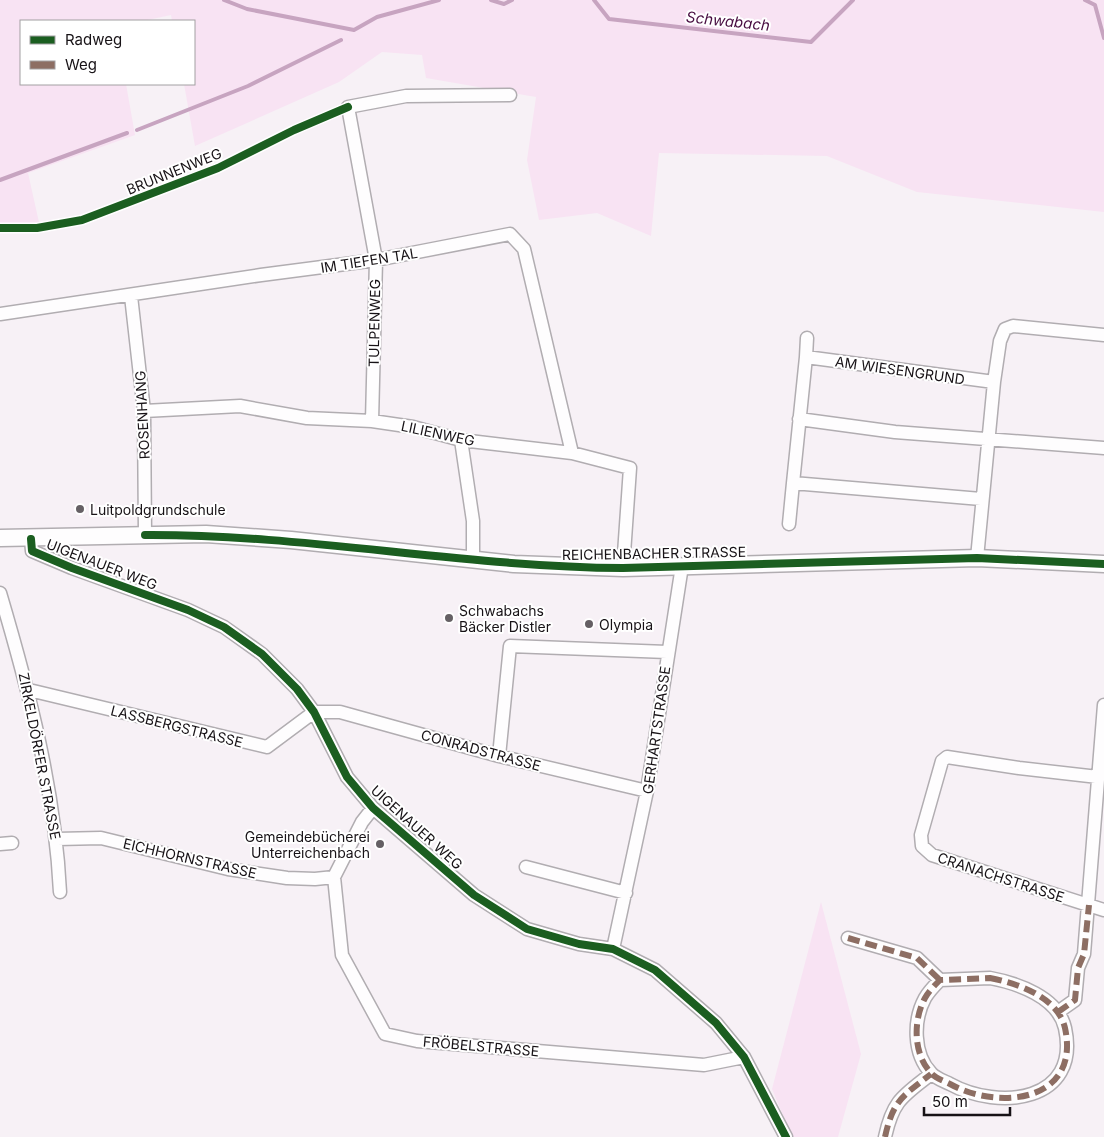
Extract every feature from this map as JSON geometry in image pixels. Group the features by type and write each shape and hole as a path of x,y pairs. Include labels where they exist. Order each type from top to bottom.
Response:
{"main road":[{"name":"REICHENBACHER STRASSE","path":"0,538 31,539 206,534 291,540 571,568 977,558 1104,564"}],"street":[{"name":"TULPENWEG","path":"372,421 376,260 348,107 406,96 510,95"},
{"name":"IM TIEFEN TAL","path":"0,314 131,296 261,275 376,260 510,234 524,249 572,453"},
{"name":"ROSENHANG","path":"131,296 144,411 145,535"},
{"path":"977,558 981,499 994,382 1000,341 1005,329 1014,326 1104,335"},
{"path":"789,524 807,338"},
{"name":"AM WIESENGRUND","path":"806,357 994,382"},
{"name":"LILIENWEG","path":"144,411 240,406 307,418 372,421 413,427 461,440 572,453 630,468 623,568"},
{"path":"800,419 895,432 1104,448"},
{"path":"461,440 473,521 473,559"},
{"path":"793,482 981,499"},
{"name":"UIGENAUER WEG","path":"31,539 32,551 72,568 188,610 224,627 262,654 297,689 314,712 347,776 373,808 474,895 527,929 579,944 612,949 654,970 716,1023 744,1057 786,1137"},
{"name":"GERHARTSTRASSE","path":"612,949 626,893 647,791 667,652 682,566"},
{"name":"ZIRKELDÖRFER STRASSE","path":"0,593 29,690 57,839 60,892"},
{"path":"499,756 510,646 667,652"},
{"name":"LASSBERGSTRASSE","path":"29,690 267,747 314,712"},
{"path":"1058,1012 1074,1000 1078,968 1084,954 1104,705"},
{"name":"CONRADSTRASSE","path":"314,712 340,712 499,756 647,791"},
{"name":"CRANACHSTRASSE","path":"1089,905 932,855 922,846 921,835 942,761 947,757 1098,777"},
{"path":"334,876 362,822 373,808"},
{"name":"EICHHORNSTRASSE","path":"57,839 100,838 228,869 287,878 315,879 334,876"},
{"path":"526,867 626,893"},
{"name":"FRÖBELSTRASSE","path":"334,876 342,955 385,1034 417,1041 704,1065 744,1057"},
{"path":"1089,905 1104,910"},
{"path":"848,938 917,958 940,980 990,978 1006,981 1037,995 1058,1012 1065,1026 1068,1043 1063,1066 1056,1080 1039,1092 1018,1099 990,1098 960,1090 931,1074 918,1052 917,1024 925,997 940,980"},
{"path":"885,1137 889,1119 900,1098 931,1074"}],"shaded area":[{"path":"0,0 1104,0 1104,212 917,192 827,156 659,153 651,236 597,213 539,220 527,160 536,97 426,78 422,55 382,52 339,82 195,146 184,85 195,85 195,20 172,20 171,15 148,20 20,20 20,85 126,85 135,135 28,173 40,227 0,226"},
{"path":"821,902 861,1054 838,1137 792,1137 772,1089"}],"waterway":[{"name":"Schwabach","path":"224,0 247,9 354,30 377,17 439,0"},
{"name":"Schwabach","path":"491,0 504,4 512,0"},
{"name":"Schwabach","path":"594,0 609,19 811,42 853,0"},
{"name":"Schwabach","path":"1085,0 1095,5 1104,38"},
{"path":"137,130 248,86 341,40"},
{"path":"0,180 127,133"}],"marked path":[{"path":"1058,1012 1075,1000 1078,968 1084,954 1089,905"},
{"path":"848,938 917,958 940,980"},
{"path":"990,978 1035,993 1054,1008 1061,1017 1065,1028 1067,1053 1061,1072 1049,1085 1032,1094 1012,1098 991,1097 970,1092 942,1081 935,1076 925,1065 921,1056 917,1037 918,1016 925,998 932,988 940,980 990,978"},
{"path":"885,1137 892,1115 900,1100 931,1074"}],"cycle path":[{"name":"BRUNNENWEG","path":"0,228 37,228 82,220 218,168 294,130 348,107"},
{"path":"145,535 265,540 503,562 623,568 977,558 1104,564"},
{"path":"31,539 32,551 72,568 188,610 224,627 262,654 297,689 314,712 347,777 373,808 474,895 527,929 579,944 613,949 655,970 716,1023 744,1057 786,1137"}],"place":[{"name":"Luitpoldgrundschule","path":"80,509"},
{"name":"Schwabachs Bäcker Distler","path":"449,618"},
{"name":"Olympia","path":"589,624"},
{"name":"Gemeindebücherei Unterreichenbach","path":"380,844"}]}
